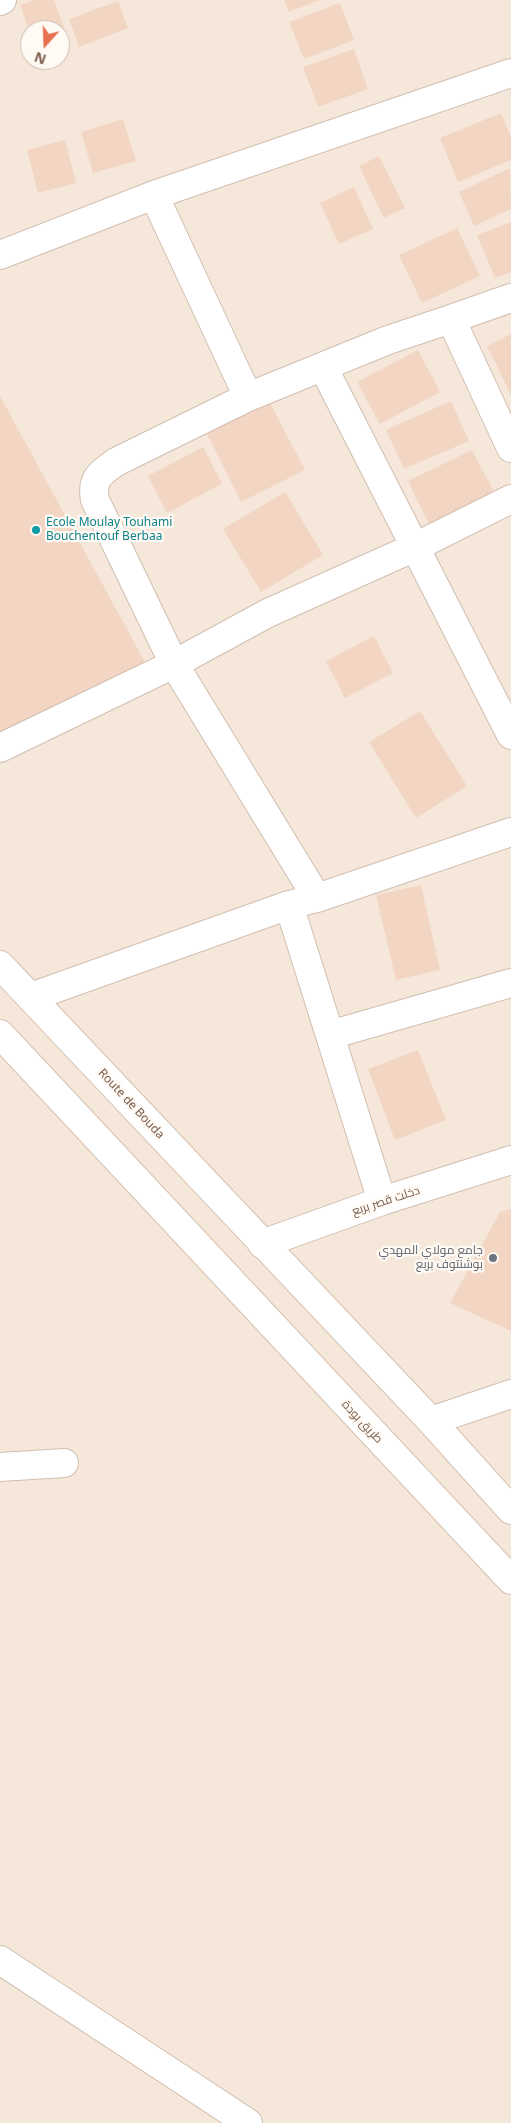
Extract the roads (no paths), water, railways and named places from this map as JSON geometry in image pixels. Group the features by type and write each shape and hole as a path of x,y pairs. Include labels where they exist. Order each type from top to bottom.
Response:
{"street":[{"path":"0,255 154,195 511,73"},
{"path":"154,195 248,397"},
{"path":"317,898 174,664 95,500 93,491 98,475 116,462 248,397 388,340 511,298"},
{"path":"451,318 511,448"},
{"path":"323,367 413,548 511,734"},
{"path":"0,748 174,664 268,613 413,548 511,499"},
{"path":"31,997 290,905 317,898 511,832"},
{"path":"290,905 382,1201"},
{"name":"Route de Bouda","path":"0,965 262,1244"},
{"path":"330,1035 511,984"},
{"name":"طريق بودة","path":"0,1034 212,1263 511,1580"},
{"name":"دخلت قصر بربع","path":"262,1244 382,1201 511,1160"},
{"path":"262,1244 431,1421 511,1510"},
{"path":"431,1421 511,1394"},
{"path":"0,1466 64,1463"},
{"path":"0,1960 248,2123"}],"place":[{"name":"Ecole Moulay Touhami Bouchentouf Berbaa","path":"36,530"},
{"name":"جامع مولاي المهدي بوشنتوف بربع","path":"493,1258"}]}
